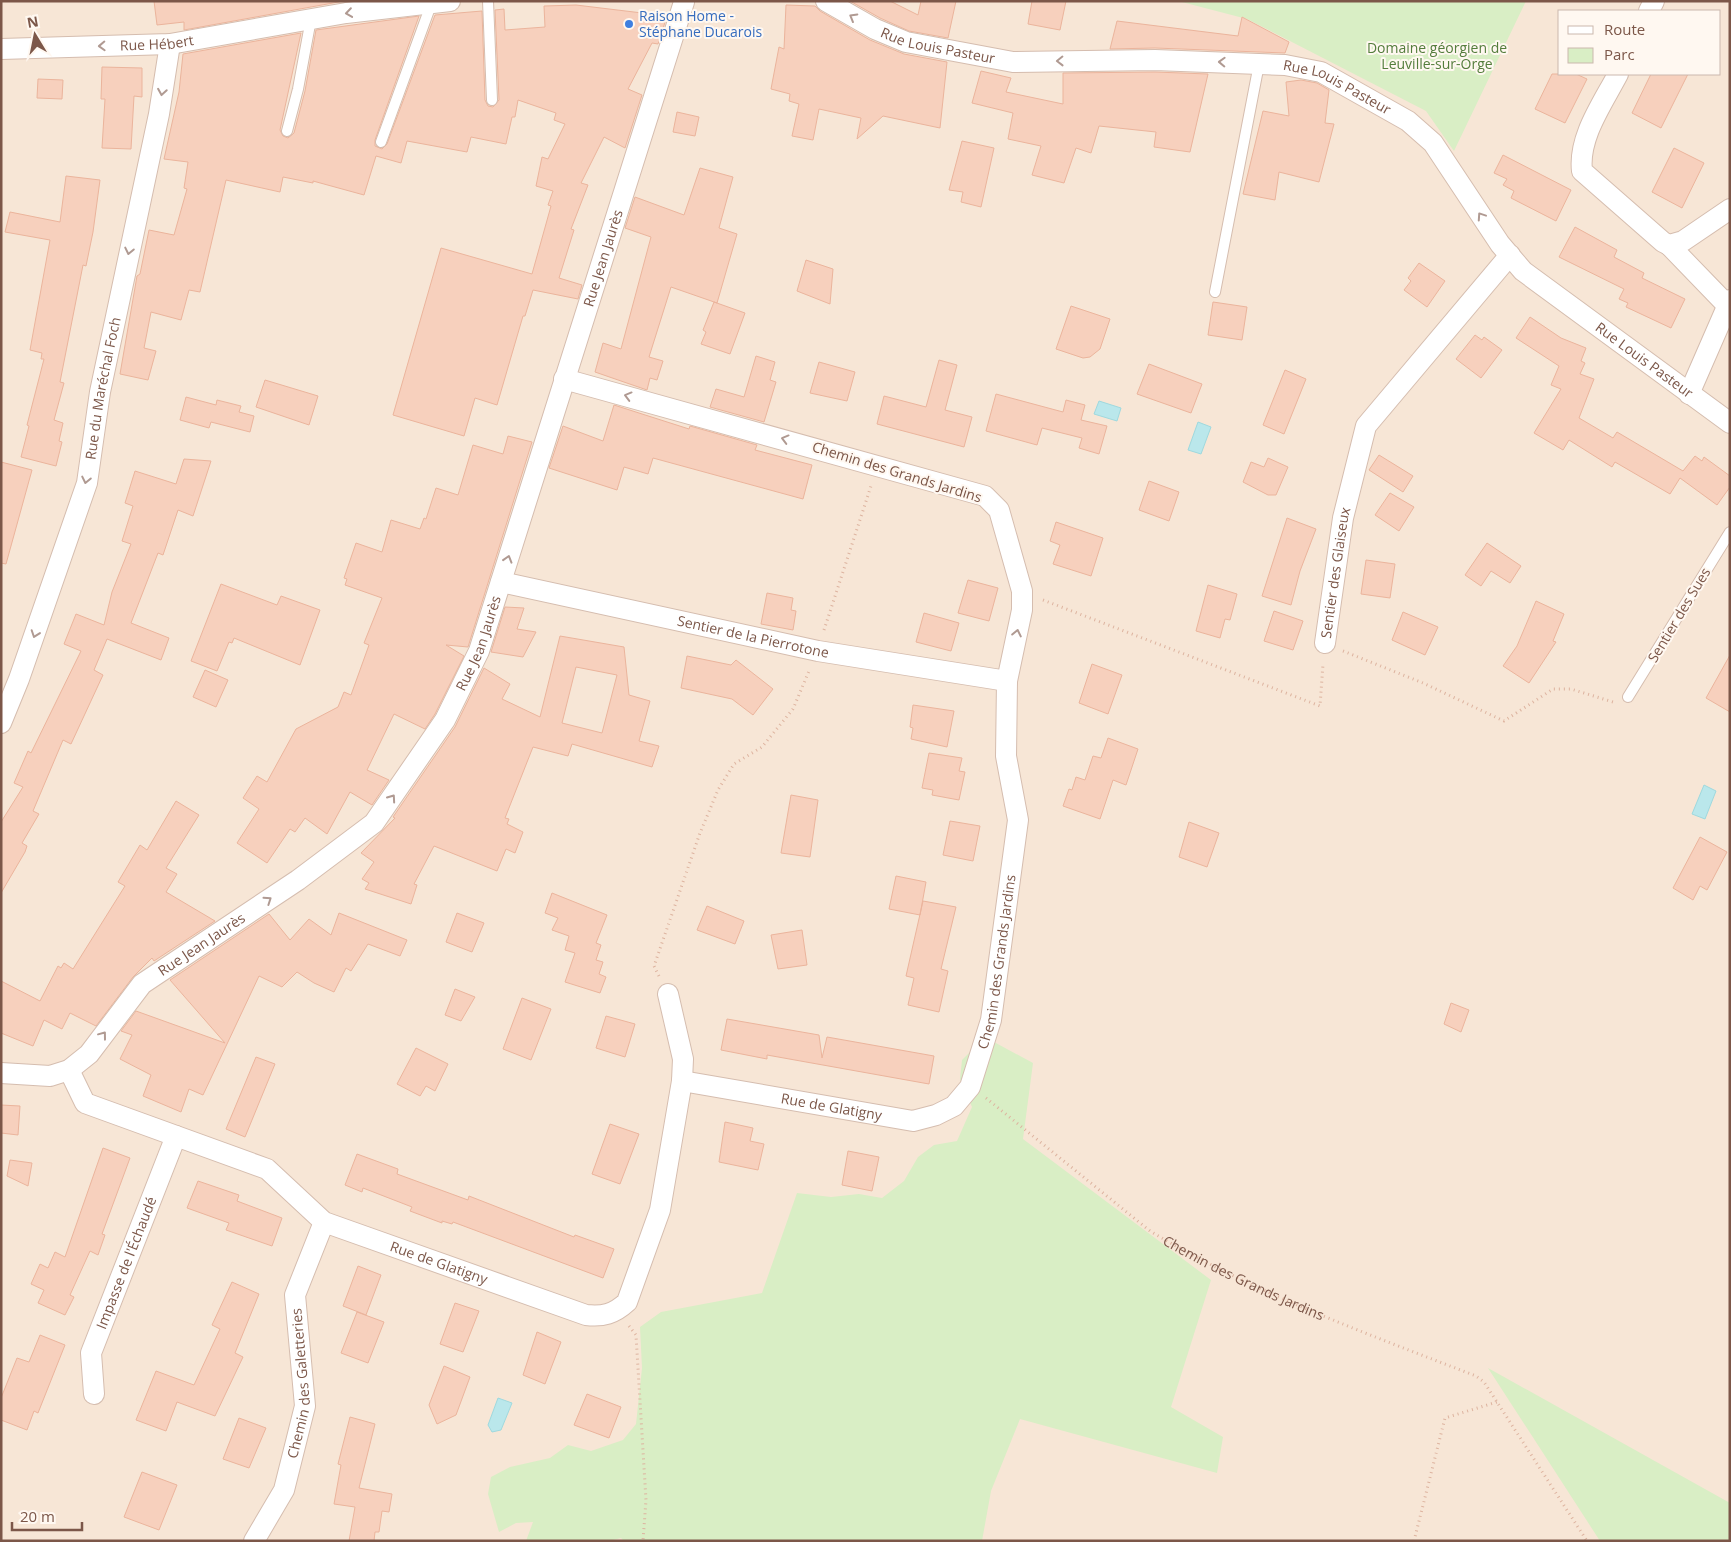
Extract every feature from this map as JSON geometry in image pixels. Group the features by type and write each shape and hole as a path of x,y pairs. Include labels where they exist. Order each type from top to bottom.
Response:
{"street":[{"name":"Rue Louis Pasteur","path":"826,1 875,30 906,42 1013,62 1155,60 1285,65 1321,72 1408,121 1433,143 1523,271 1730,424"},
{"name":"Rue Hébert","path":"1,49 170,44 311,19 441,2"},
{"name":"Rue Jean Jaurès","path":"1,1073 50,1076 69,1070 89,1054 142,984 298,880 374,823 445,720 480,651 564,379 687,2"},
{"name":"Rue du Maréchal Foch","path":"1,723 19,679 86,483 100,392 159,114 170,44"},
{"path":"1618,75 1583,144 1580,157 1582,171 1663,242 1669,245 1728,302 1689,394"},
{"path":"1669,245 1683,241 1730,209"},
{"name":"Sentier des Glaiseux","path":"1325,643 1343,518 1366,426 1510,255"},
{"name":"Chemin des Grands Jardins","path":"564,379 878,464 985,496 999,510 1022,592 1022,610 1007,681 1006,756 1018,820 991,1020 970,1087"},
{"name":"Sentier de la Pierrotone","path":"501,582 818,651 1007,681"},
{"path":"618,1310 627,1302 660,1210 682,1081 683,1059 668,994"},
{"name":"Rue de Glatigny","path":"69,1070 85,1103 267,1169 324,1222 586,1315 598,1317 618,1310"},
{"name":"Rue de Glatigny","path":"682,1081 913,1121 931,1117 954,1106 970,1087"},
{"name":"Impasse de l'Échaudé","path":"94,1394 91,1353 176,1136"},
{"name":"Chemin des Galetteries","path":"254,1541 284,1490 305,1406 296,1295 324,1222"}],"lane":[{"path":"488,1 492,100"},
{"name":"Rue Hébert","path":"380,142 441,2"},
{"path":"287,131 298,90 311,19"},
{"path":"1215,292 1259,64"},
{"name":"Sentier des Sues","path":"1628,697 1730,532"}],"path":[{"path":"668,994 654,966 700,833 718,790 734,764 762,747 793,709 818,651 878,464"},
{"path":"1022,592 1320,706 1325,643"},
{"name":"Sentier des Glaiseux","path":"1325,643 1423,683 1504,721 1552,689 1571,689 1612,702 1628,697"},
{"name":"Chemin des Grands Jardins","path":"970,1087 990,1101 1150,1231 1180,1249 1246,1283 1476,1376 1484,1382 1587,1541"},
{"path":"618,1310 636,1335 646,1500 643,1541"},
{"path":"1414,1541 1445,1418 1496,1402"}],"shaded area":[{"path":"1,1 1730,1 1730,1541 1,1541"}],"green space":[{"name":"Domaine géorgien de Leuville-sur-Orge","path":"1178,1 1526,1 1454,151 1426,111 1247,19"},
{"path":"994,1042 1033,1063 1023,1139 1211,1280 1171,1407 1223,1437 1217,1473 1020,1419 991,1491 982,1541 624,1541 621,1538 609,1541 526,1541 533,1522 516,1523 499,1532 488,1494 491,1477 510,1467 550,1458 568,1445 591,1451 623,1440 636,1424 642,1368 640,1327 661,1312 762,1293 797,1193 831,1197 859,1194 882,1198 904,1181 918,1157 934,1145 957,1141 972,1107 960,1079 962,1060 978,1044"},
{"path":"1488,1368 1730,1503 1730,1541 1600,1541"}],"water":[{"path":"1099,401 1121,408 1117,421 1094,414"},
{"path":"1198,422 1211,427 1201,454 1188,450"},
{"path":"1704,785 1716,791 1705,819 1692,814"},
{"path":"498,1398 512,1403 501,1430 492,1432 488,1425"}],"building":[{"path":"154,1 344,1 184,30 184,22 157,25"},
{"path":"850,1 890,1 918,15 921,1 956,1 948,38 909,31 880,18"},
{"path":"1032,1 1066,1 1060,30 1028,24"},
{"path":"576,5 667,16 658,44 652,43 628,89 642,95 625,148 604,137 581,183 588,185 571,229 574,230 559,278 582,285 578,299 533,290 525,316 523,316 497,405 475,398 464,436 393,415 441,248 532,274 551,206 548,205 553,191 536,186 542,157 548,159 565,124 554,120 556,113 518,100 515,117 512,117 506,144 471,137 467,152 407,141 401,163 376,156 364,195 313,181 313,183 283,177 280,192 226,180 200,292 189,290 181,320 151,312 144,348 156,351 148,380 120,374 137,276 140,274 149,230 174,235 187,189 184,188 188,162 164,159 179,92 183,54 301,33 280,130 283,136 288,138 294,133 305,91 316,30 419,16 375,140 375,146 382,149 387,144 435,15 482,11 485,100 488,106 493,107 499,100 495,10 504,9 505,30 545,27 544,6"},
{"path":"786,5 815,6 820,11 870,40 904,54 947,62 940,128 883,116 857,139 861,118 819,109 813,140 792,136 799,104 789,101 790,94 771,89 779,47 784,49"},
{"path":"1242,17 1289,42 1285,53 1155,48 1110,49 1117,21 1238,36"},
{"path":"102,67 142,68 142,97 134,96 131,149 102,148 105,99 101,99"},
{"path":"981,71 1011,78 1006,92 1063,104 1063,73 1155,72 1208,74 1190,152 1154,147 1156,132 1099,126 1091,153 1076,148 1064,183 1032,175 1041,146 1008,139 1013,113 972,103"},
{"path":"1552,74 1578,75 1587,79 1565,123 1535,109"},
{"path":"1651,75 1688,75 1661,128 1632,113"},
{"path":"38,79 63,80 62,99 37,98"},
{"path":"1301,80 1317,83 1329,90 1325,123 1334,124 1319,182 1279,172 1275,200 1243,194 1263,111 1289,116 1286,82"},
{"path":"677,112 699,117 695,136 673,132"},
{"path":"962,141 994,148 981,207 961,202 963,192 949,190"},
{"path":"1674,148 1704,163 1682,208 1652,192"},
{"path":"1503,155 1571,190 1556,221 1511,198 1514,191 1503,185 1507,179 1494,173"},
{"path":"700,168 733,177 719,228 737,234 717,303 671,287 649,357 663,361 657,380 650,378 647,390 595,372 603,343 621,349 651,237 625,228 635,197 684,215"},
{"path":"66,176 100,180 93,232 86,266 83,265 60,382 64,383 54,420 63,423 59,441 62,442 56,466 21,457 44,359 41,359 42,353 30,350 50,240 5,232 10,212 60,222"},
{"path":"1575,227 1617,250 1614,257 1644,273 1642,278 1685,299 1671,328 1626,307 1628,303 1619,299 1624,289 1559,257"},
{"path":"806,260 833,269 830,304 797,291"},
{"path":"1419,263 1445,281 1427,307 1404,290 1411,281 1408,278"},
{"path":"714,302 745,313 730,354 701,344 706,332 703,330"},
{"path":"1213,302 1247,307 1242,340 1208,335"},
{"path":"1071,306 1110,319 1100,349 1090,357 1083,358 1056,349"},
{"path":"1530,317 1561,338 1586,348 1581,361 1585,363 1580,374 1594,379 1579,418 1613,438 1617,432 1683,471 1695,456 1702,461 1704,457 1730,476 1730,487 1717,505 1680,478 1670,494 1615,462 1612,467 1569,440 1563,450 1534,433 1561,389 1551,385 1559,366 1516,338"},
{"path":"1475,335 1482,340 1484,337 1502,350 1481,378 1456,359"},
{"path":"756,356 775,362 770,380 776,382 764,422 710,407 716,389 744,397"},
{"path":"939,360 957,365 945,410 972,417 964,447 877,424 884,396 926,407"},
{"path":"819,362 855,372 847,401 810,393"},
{"path":"1149,364 1202,384 1191,413 1137,394"},
{"path":"1285,370 1306,379 1284,434 1263,425"},
{"path":"265,380 318,396 309,425 256,407"},
{"path":"996,394 1063,412 1066,400 1085,405 1081,420 1107,426 1099,454 1079,448 1082,438 1042,428 1037,445 986,431"},
{"path":"186,397 216,405 217,400 241,406 239,412 254,416 250,432 211,422 209,428 180,420"},
{"path":"614,405 689,429 690,426 757,445 755,450 812,465 803,499 653,458 648,474 624,467 617,490 549,468 563,426 603,441"},
{"path":"508,436 532,442 468,647 446,645 464,656 435,714 425,729 394,714 367,770 389,780 372,805 350,792 327,834 305,818 295,832 290,829 267,863 237,843 259,809 243,798 257,776 267,782 296,729 338,707 344,692 351,695 369,645 364,643 382,598 345,585 347,579 344,578 356,543 382,552 391,520 420,529 424,518 426,519 436,488 458,495 473,445 503,454"},
{"path":"1379,455 1413,476 1403,492 1369,470"},
{"path":"1268,458 1288,467 1276,495 1268,495 1243,482 1251,462 1264,467"},
{"path":"184,459 211,461 193,516 178,510 163,555 158,553 131,623 169,638 161,660 107,639 94,670 103,675 71,744 63,740 33,811 39,814 22,843 27,846 25,852 1,893 1,822 23,787 14,783 28,751 31,753 81,651 64,644 76,614 104,625 112,592 131,544 122,541 133,506 125,503 135,471 176,484"},
{"path":"1,462 32,470 6,564 1,563"},
{"path":"1149,481 1179,492 1169,521 1139,510"},
{"path":"1390,493 1414,507 1399,531 1375,515"},
{"path":"1287,518 1316,529 1300,571 1291,605 1262,596"},
{"path":"1056,522 1103,538 1091,576 1053,564 1060,545 1050,541"},
{"path":"1487,543 1521,566 1510,583 1491,571 1481,586 1465,575"},
{"path":"1366,560 1395,564 1390,598 1361,594"},
{"path":"968,580 998,588 989,621 958,613"},
{"path":"221,584 277,605 281,596 320,610 300,665 234,638 232,643 229,642 217,671 191,661"},
{"path":"1208,585 1237,594 1230,620 1225,619 1220,638 1196,631"},
{"path":"767,593 793,598 791,610 796,611 793,630 761,624"},
{"path":"1536,601 1564,614 1553,641 1556,642 1529,683 1503,666 1517,646"},
{"path":"505,607 524,608 517,629 536,632 523,657 491,652"},
{"path":"1274,611 1303,621 1293,650 1264,641"},
{"path":"1403,612 1438,627 1425,655 1392,640"},
{"path":"924,613 959,623 951,651 916,642"},
{"path":"560,636 624,647 629,695 650,701 639,741 659,746 652,767 572,744 568,756 533,747 505,818 509,819 507,824 523,832 515,853 506,849 497,871 434,846 414,884 417,885 411,904 365,889 369,883 362,879 374,862 361,853 395,818 393,817 455,727 484,668 510,684 502,699 540,717","holes":["576,667 617,675 602,733 562,723"]},
{"path":"1730,655 1730,712 1706,698"},
{"path":"687,656 731,665 736,660 773,689 753,715 732,699 681,688"},
{"path":"1092,664 1122,675 1108,714 1079,703"},
{"path":"205,670 228,680 216,707 193,697"},
{"path":"913,705 954,711 947,747 911,739 913,728 910,727"},
{"path":"1108,738 1138,749 1126,785 1113,780 1100,819 1063,806 1069,789 1072,790 1076,777 1085,780 1093,756 1101,758"},
{"path":"929,753 962,758 959,771 965,772 959,800 932,795 933,790 922,788"},
{"path":"791,795 818,800 810,857 781,853"},
{"path":"176,801 199,815 166,868 177,874 166,892 215,921 154,961 152,958 133,977 96,1026 70,1013 62,1029 44,1020 33,1046 1,1033 1,981 40,1001 58,966 61,968 64,963 73,969 125,886 118,882 140,845 147,850"},
{"path":"950,821 980,826 973,861 943,855"},
{"path":"1189,822 1219,833 1207,867 1179,857"},
{"path":"1700,837 1727,852 1707,890 1700,886 1693,900 1673,888"},
{"path":"896,876 926,882 920,915 889,909"},
{"path":"552,893 607,915 596,943 601,945 596,960 603,962 599,974 606,977 600,993 565,982 575,953 565,950 569,936 552,930 558,918 545,913"},
{"path":"923,901 956,907 941,969 948,971 939,1012 908,1005 914,978 906,976"},
{"path":"707,906 744,921 735,944 697,930"},
{"path":"339,913 407,940 400,956 368,944 351,971 346,968 334,992 314,983 297,972 282,987 259,976 203,1095 189,1089 181,1112 143,1096 151,1075 120,1059 132,1035 121,1031 136,1011 225,1043 170,980 269,914 290,940 309,919 331,935"},
{"path":"457,913 484,923 472,952 446,942"},
{"path":"802,930 807,965 778,969 771,935"},
{"path":"455,989 475,997 461,1021 445,1015"},
{"path":"522,998 551,1009 531,1060 503,1049"},
{"path":"1451,1003 1469,1010 1461,1032 1444,1024"},
{"path":"606,1016 635,1024 625,1057 596,1048"},
{"path":"727,1019 819,1035 822,1058 827,1037 934,1056 929,1084 767,1055 767,1059 721,1050"},
{"path":"416,1048 448,1064 435,1091 426,1086 420,1096 397,1084"},
{"path":"256,1057 275,1064 245,1137 226,1129"},
{"path":"1,1105 20,1106 18,1135 1,1133"},
{"path":"725,1122 753,1128 750,1141 764,1144 758,1170 719,1162"},
{"path":"610,1124 639,1134 620,1184 592,1174"},
{"path":"103,1148 130,1158 102,1234 105,1235 98,1255 90,1251 70,1295 74,1297 65,1315 38,1303 44,1290 31,1284 40,1264 48,1268 55,1252 65,1257"},
{"path":"848,1151 879,1157 872,1191 842,1185"},
{"path":"357,1154 398,1169 397,1174 468,1200 469,1196 574,1237 575,1235 614,1249 603,1278 453,1222 452,1224 442,1221 442,1223 410,1211 412,1207 363,1188 362,1192 345,1185"},
{"path":"10,1160 32,1163 28,1186 7,1176"},
{"path":"198,1181 239,1195 237,1201 282,1218 272,1246 226,1230 229,1223 187,1208"},
{"path":"358,1266 381,1275 366,1315 343,1306"},
{"path":"232,1282 259,1294 235,1353 243,1357 215,1416 177,1402 166,1431 136,1420 156,1371 194,1385 220,1329 212,1325"},
{"path":"455,1303 479,1311 463,1352 440,1344"},
{"path":"357,1312 384,1322 368,1363 341,1353"},
{"path":"537,1332 561,1342 545,1384 523,1375"},
{"path":"40,1335 65,1345 38,1413 34,1411 27,1430 1,1420 1,1398 17,1358 29,1362"},
{"path":"444,1366 470,1377 456,1415 437,1424 429,1405"},
{"path":"587,1394 621,1407 609,1438 574,1425"},
{"path":"350,1417 375,1424 359,1488 392,1494 389,1512 382,1511 379,1532 375,1532 374,1541 349,1541 355,1507 334,1504 341,1465 338,1464"},
{"path":"239,1418 266,1428 249,1468 223,1459"},
{"path":"142,1472 177,1485 159,1530 124,1517"}],"place":[{"name":"Raison Home - Stéphane Ducarois","path":"629,24"}]}
